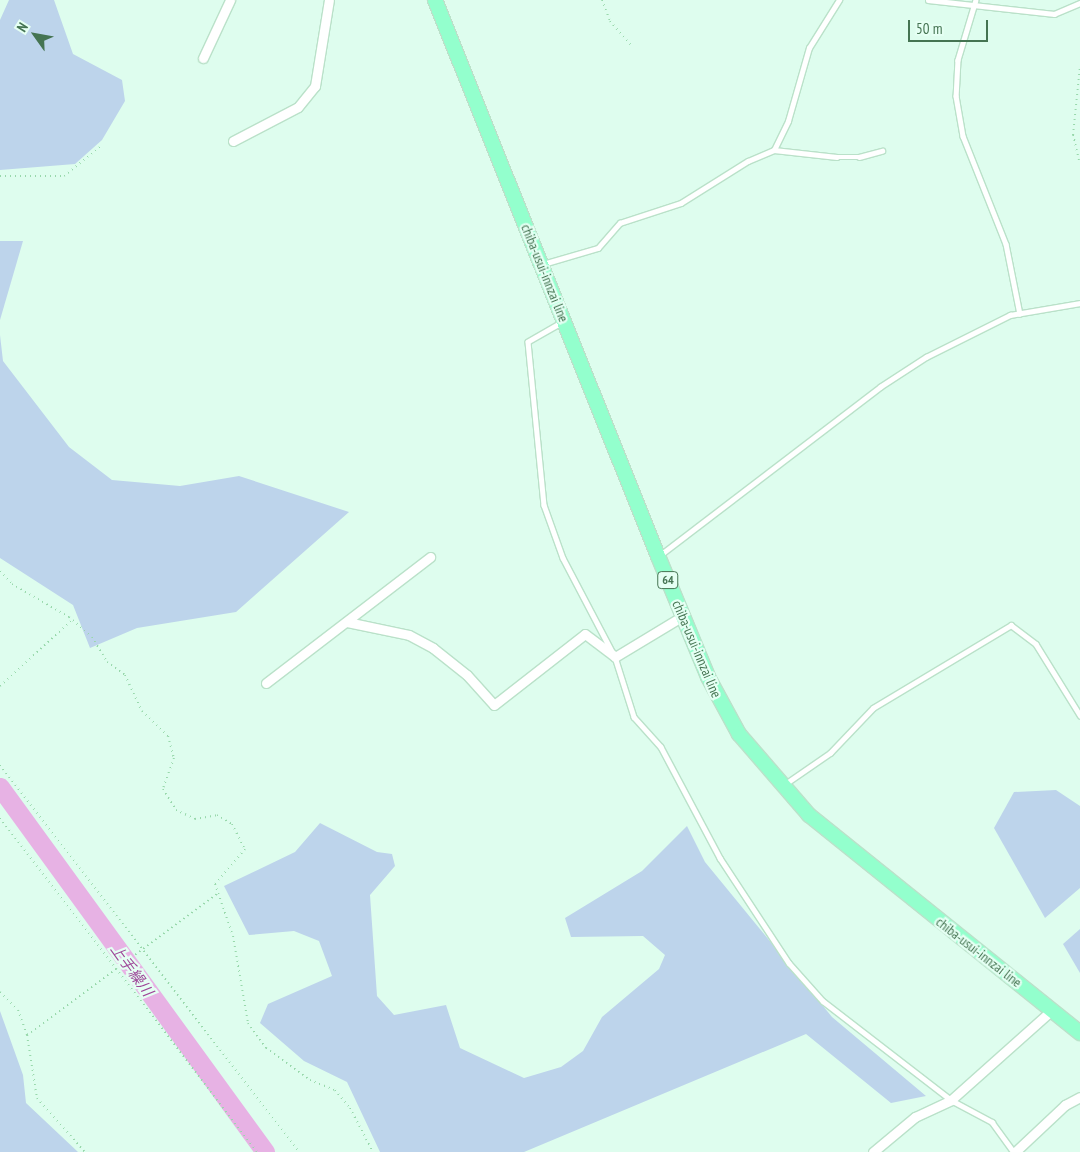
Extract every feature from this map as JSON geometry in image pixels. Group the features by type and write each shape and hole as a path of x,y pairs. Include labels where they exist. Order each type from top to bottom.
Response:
{"main road":[{"name":"chiba-usui-innzai line","path":"435,0 658,556 720,701 739,734 782,787 850,850 1080,1033"}],"street":[{"path":"203,58 230,0"},
{"path":"234,141 298,107 315,86 329,0"},
{"path":"266,683 348,622 430,556"},
{"path":"348,622 409,635 433,648 467,675 494,706 585,634 615,657 683,616"},
{"path":"873,1152 915,1117 951,1100 1052,1010"},
{"path":"1014,1152 1065,1105 1080,1097"}],"lane":[{"path":"774,150 788,121 809,48 839,0"},
{"path":"928,0 1054,14 1080,3"},
{"path":"976,0 958,60 956,96 963,136 1006,244 1020,314"},
{"path":"542,265 598,248 620,223 681,203 748,161 774,150 837,157 859,157 882,151"},
{"path":"658,556 880,387 973,333 1020,314 1080,303"},
{"path":"564,321 528,342 544,505 563,558 615,657 634,717 661,747 720,858 789,962 823,1001 951,1100 992,1122 1014,1152"},
{"path":"782,787 830,753 873,708 1011,625 1036,644 1080,715"}],"path":[{"path":"602,0 610,21 631,45"},
{"path":"1079,160 1073,135 1080,66"},
{"path":"0,176 64,176 101,146"},
{"path":"0,571 12,584 72,620 92,637 107,662 125,675 142,711 168,736 174,758 163,789 176,810 195,819 217,815 232,824 245,849 216,884 217,894 233,936 248,1023 254,1035 310,1080 335,1090 350,1108 373,1152"},
{"path":"0,686 72,620"},
{"path":"0,765 140,949 299,1152"},
{"path":"0,818 257,1152"},
{"path":"27,1035 137,951 217,894"},
{"path":"0,992 18,1010 27,1035 38,1098 85,1152"}],"shaded area":[{"path":"9,0 54,0 73,54 122,80 125,101 102,140 75,164 0,170 0,20"},
{"path":"0,241 23,241 0,320"},
{"path":"0,335 3,361 69,447 112,480 180,486 239,476 349,512 236,612 137,628 90,648 73,605 0,558"},
{"path":"1056,790 1080,806 1080,888 1045,918 994,828 1014,792"},
{"path":"320,823 377,852 392,854 395,866 370,895 377,996 394,1015 446,1005 460,1048 524,1078 561,1067 583,1051 602,1017 659,969 665,955 643,936 571,937 565,918 642,871 687,826 705,862 832,1017 926,1096 891,1103 806,1034 524,1152 380,1152 347,1082 304,1061 260,1023 268,1004 332,976 319,941 294,931 249,935 224,886 295,852"},
{"path":"1080,929 1080,973 1063,944"},
{"path":"0,1011 23,1075 26,1103 78,1152 0,1152"}],"waterway":[{"name":"上手繰川","path":"0,787 265,1152"}]}
